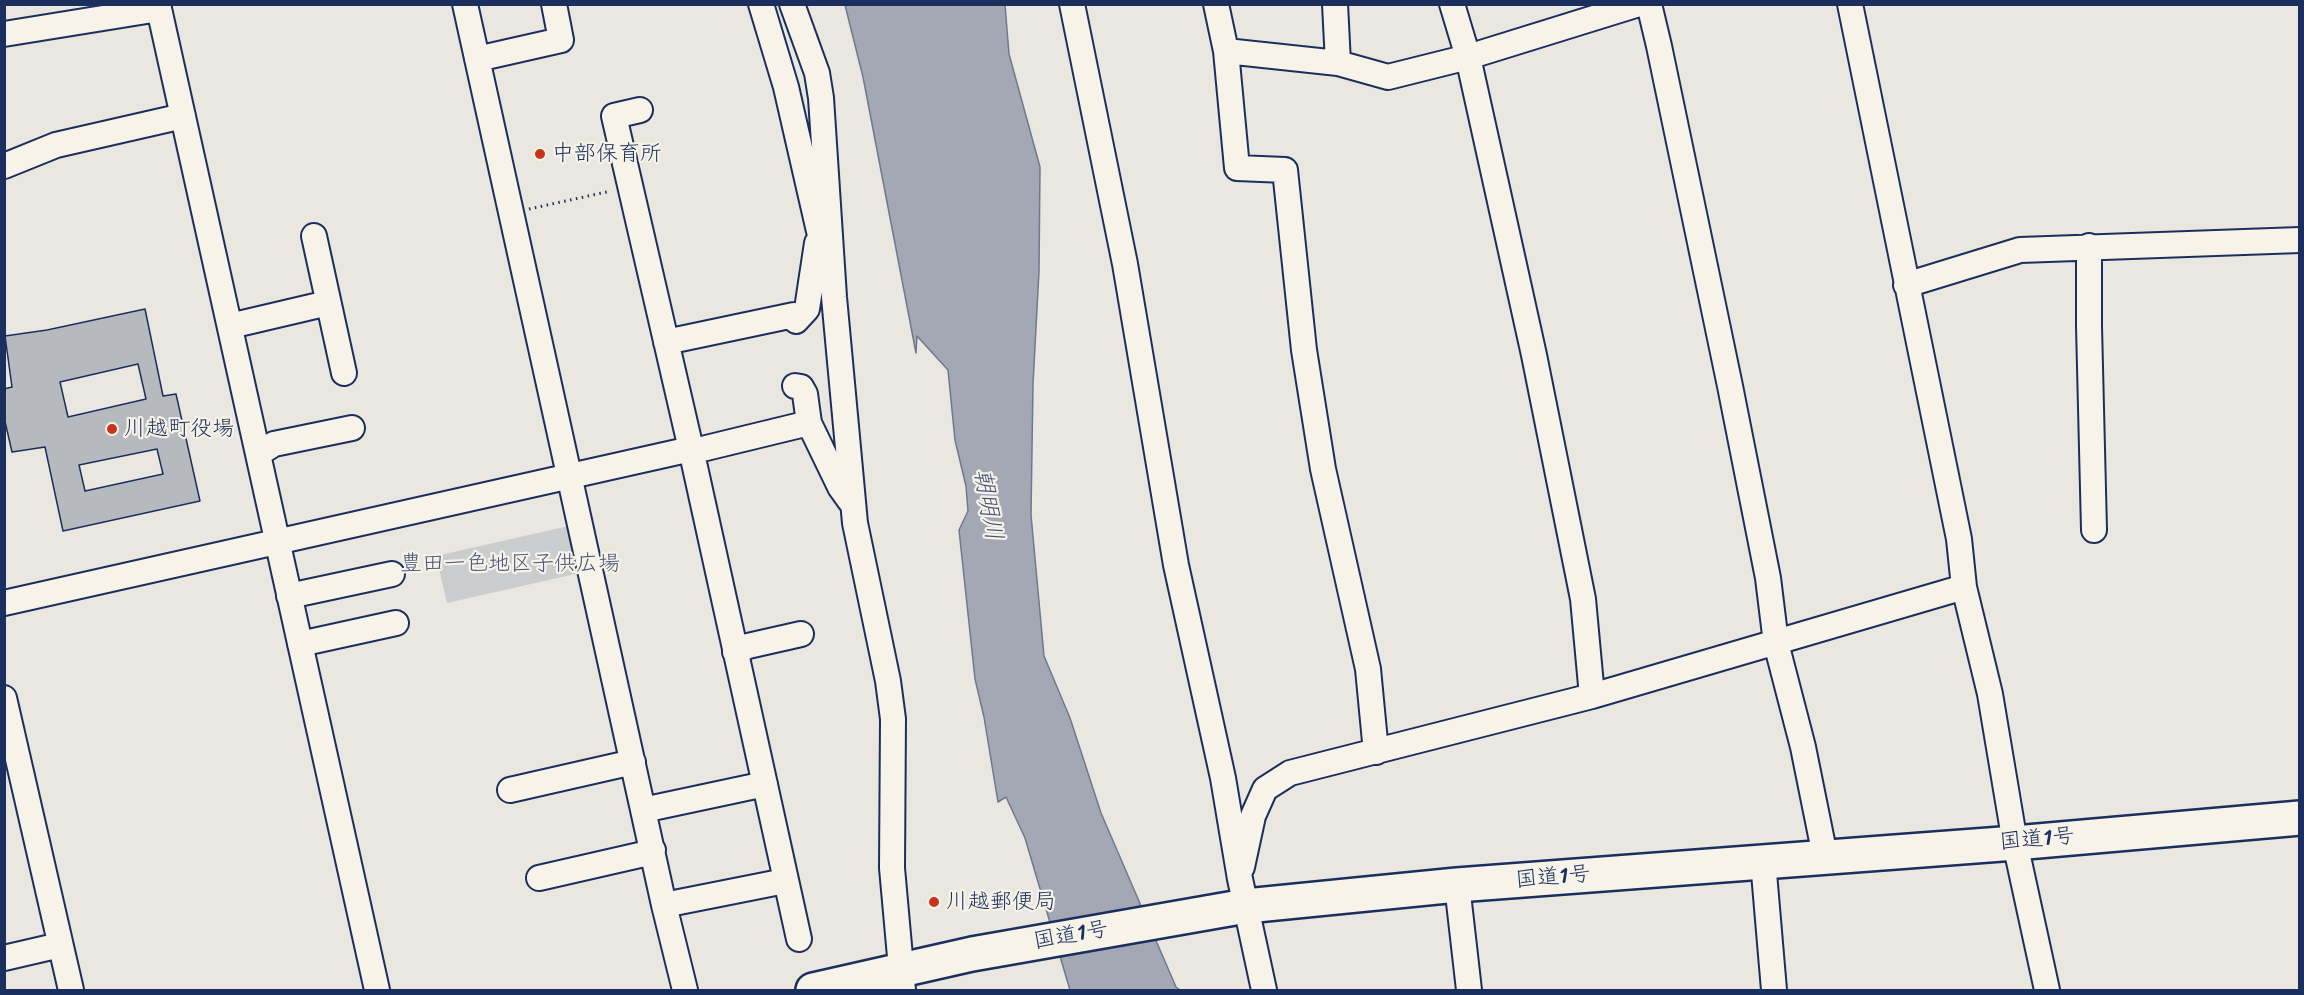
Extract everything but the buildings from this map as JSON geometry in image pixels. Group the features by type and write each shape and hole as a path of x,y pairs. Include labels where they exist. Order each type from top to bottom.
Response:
{"highway":[{"name":"国道1号","path":"813,990 902,980 972,954 1212,911 1243,892 1457,885 2015,843 2300,818"}],"street":[{"path":"465,4 664,905 685,990"},
{"path":"477,60 561,40 554,4"},
{"path":"760,4 786,87 826,242 834,297 854,505 893,719 892,868 902,980"},
{"path":"792,4 817,73 821,98 826,242"},
{"path":"1072,4 1125,264 1176,565 1223,778 1243,892 1264,990"},
{"path":"1216,4 1226,51 1237,168 1285,170 1304,350 1323,469 1368,669 1376,752"},
{"path":"1335,4 1338,63"},
{"path":"1452,4 1468,57 1531,344 1583,599 1592,696"},
{"path":"1226,51 1338,63 1388,77 1468,57 1639,4"},
{"path":"1648,4 1659,46 1730,386 1768,578 1776,643 1803,747 1825,856"},
{"path":"1850,4 1959,539 1964,587 1990,694 2015,843 2047,990"},
{"path":"4,34 158,7 377,990"},
{"path":"640,110 614,116 691,449 799,939"},
{"path":"4,166 56,145 183,116"},
{"path":"314,236 344,373"},
{"path":"1906,285 2020,250 2300,240"},
{"path":"666,342 795,318 807,309 817,243 826,242"},
{"path":"2090,246 2089,326 2094,530"},
{"path":"230,326 328,303"},
{"path":"795,386 801,387 805,394 809,423 840,487 854,505"},
{"path":"4,603 691,449 698,450 809,423"},
{"path":"258,454 274,444 352,428"},
{"path":"289,596 392,574"},
{"path":"1243,892 1253,816 1265,789 1290,773 1592,696 1964,587"},
{"path":"300,644 396,623"},
{"path":"735,652 748,646 801,634"},
{"path":"4,698 71,990"},
{"path":"510,790 633,762"},
{"path":"643,810 765,784"},
{"path":"539,878 644,854 652,850"},
{"path":"1763,861 1774,990"},
{"path":"664,905 785,880"},
{"path":"1457,885 1469,990"},
{"path":"4,958 60,945"}],"path":[{"path":"510,213 630,186"}],"green space":[{"name":"豊田一色地区子供広場","path":"573,525 584,572 447,603 436,556"}],"water":[{"name":"朝明川","path":"845,5 1005,5 1009,54 1040,167 1031,515 1044,656 1070,718 1101,813 1176,987 1180,990 1070,990 1025,838 1006,797 998,802 984,717 975,679 959,530 968,511 966,486 955,440 948,370 917,336 916,353 863,77"}],"place":[{"name":"中部保育所","path":"540,154"},
{"name":"川越町役場","path":"112,429"},
{"name":"川越郵便局","path":"934,902"}]}
